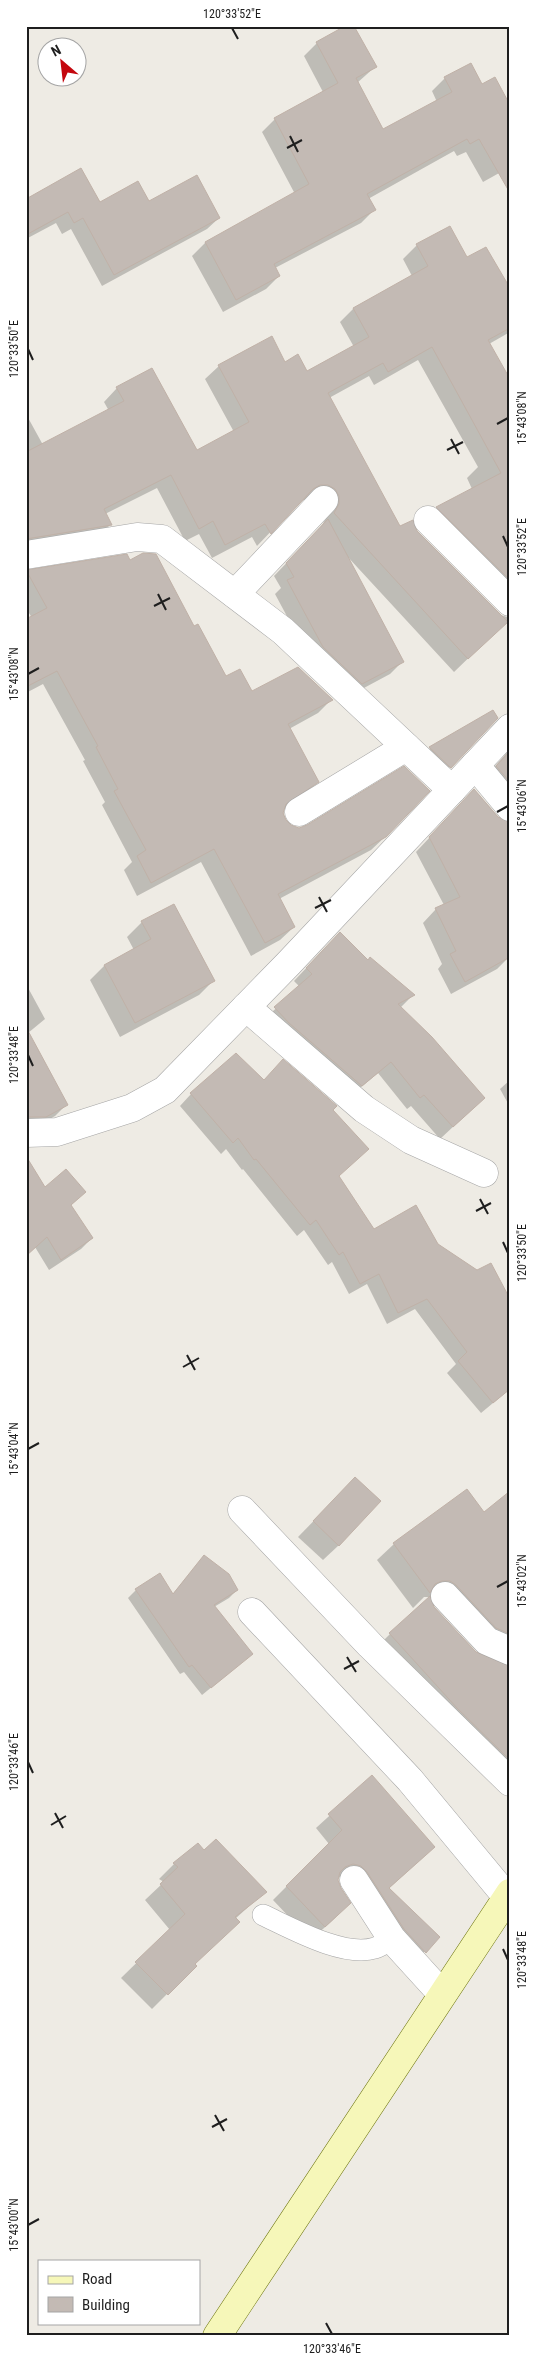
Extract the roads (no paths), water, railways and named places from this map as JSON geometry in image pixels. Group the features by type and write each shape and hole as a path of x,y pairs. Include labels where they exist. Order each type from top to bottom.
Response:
{"main road":[{"path":"217,2336 508,1895"}],"street":[{"path":"235,594 324,500"},
{"path":"428,520 510,602"},
{"path":"26,554 137,537 162,539 283,630 452,790"},
{"path":"26,1134 57,1132 132,1108 165,1090 510,728"},
{"path":"299,812 406,746"},
{"path":"475,765 510,807"},
{"path":"246,1007 364,1109 411,1140 484,1173"},
{"path":"242,1510 370,1645 510,1782"},
{"path":"445,1596 487,1641 510,1652"},
{"path":"252,1612 410,1780 508,1895"},
{"path":"354,1880 392,1939 442,1994"}],"lane":[{"path":"263,1915 309,1937 351,1949 374,1948 392,1939"}]}
